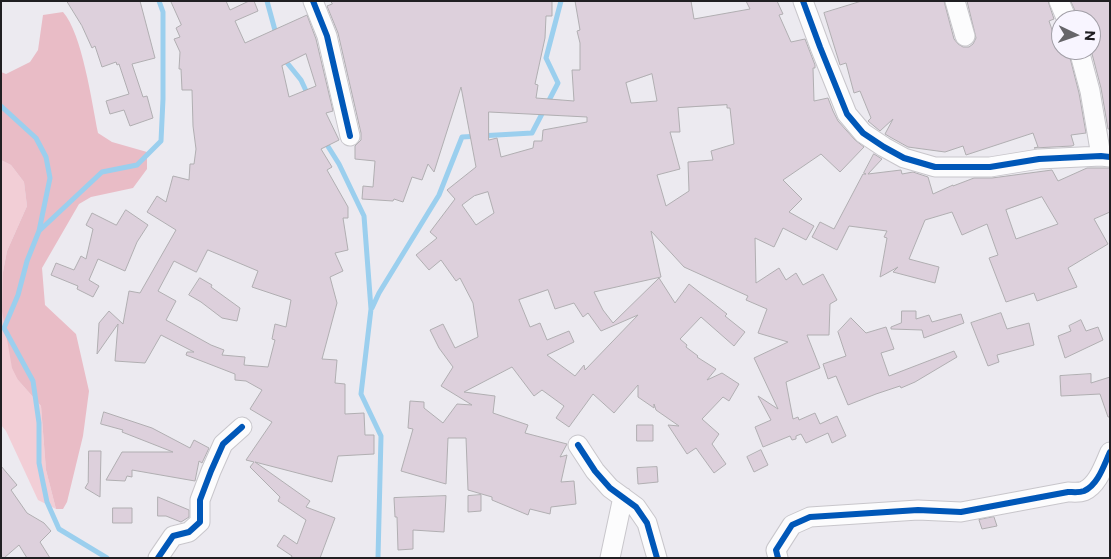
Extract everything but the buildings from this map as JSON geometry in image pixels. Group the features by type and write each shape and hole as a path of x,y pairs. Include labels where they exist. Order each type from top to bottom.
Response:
{"street":[{"path":"314,1 326,36 350,136"},
{"path":"803,1 847,114 863,133 884,147 904,158 935,167 990,167 1039,159 1105,157 1082,60"},
{"path":"955,1 965,36"},
{"path":"158,558 173,536 188,532 200,522 200,500 211,471 223,444 242,427"},
{"path":"578,445 595,472 610,488 636,507 647,523 657,558"},
{"path":"778,558 776,550 792,525 810,517 918,510 962,512 1068,492 1083,492 1093,485 1110,452"},
{"path":"610,558 623,497"}],"shaded area":[{"path":"63,12 70,22 81,52 98,133 112,142 147,152 147,169 133,188 91,197 79,204 42,268 45,305 76,334 89,391 83,436 67,502 63,509 56,509 46,470 41,406 18,380 12,368 2,311 3,272 7,251 27,206 24,182 11,165 1,160 1,72 6,74 30,62 38,50 43,15"},
{"path":"1,160 11,165 24,182 27,206 7,251 3,272 18,380 41,406 46,470 56,509 38,500 6,431 1,425"}],"waterway":[{"path":"39,231 102,172 137,165 161,141 163,12 159,1"},
{"path":"267,1 276,34"},
{"path":"372,308 379,293 439,195 462,137 532,133 558,83 546,58 561,1"},
{"path":"284,59 301,80 308,95"},
{"path":"1,106 36,138 46,157 50,178 39,231 27,261 18,295 4,328 33,381 39,423 39,463 47,502 59,529 107,558"},
{"path":"324,140 339,164 364,216 371,309 361,394 381,436 378,558"}],"cycle path":[{"path":"313,1 327,36 350,136"},
{"path":"803,1 847,114 863,133 904,158 935,167 990,167 1039,159 1110,157"},
{"path":"158,558 173,536 189,532 200,522 200,500 211,471 223,444 242,427"},
{"path":"578,445 595,471 610,488 636,507 647,523 657,558"},
{"path":"778,558 776,550 792,525 810,517 918,510 961,512 1068,492 1082,492 1089,488 1097,479 1110,452"}]}
